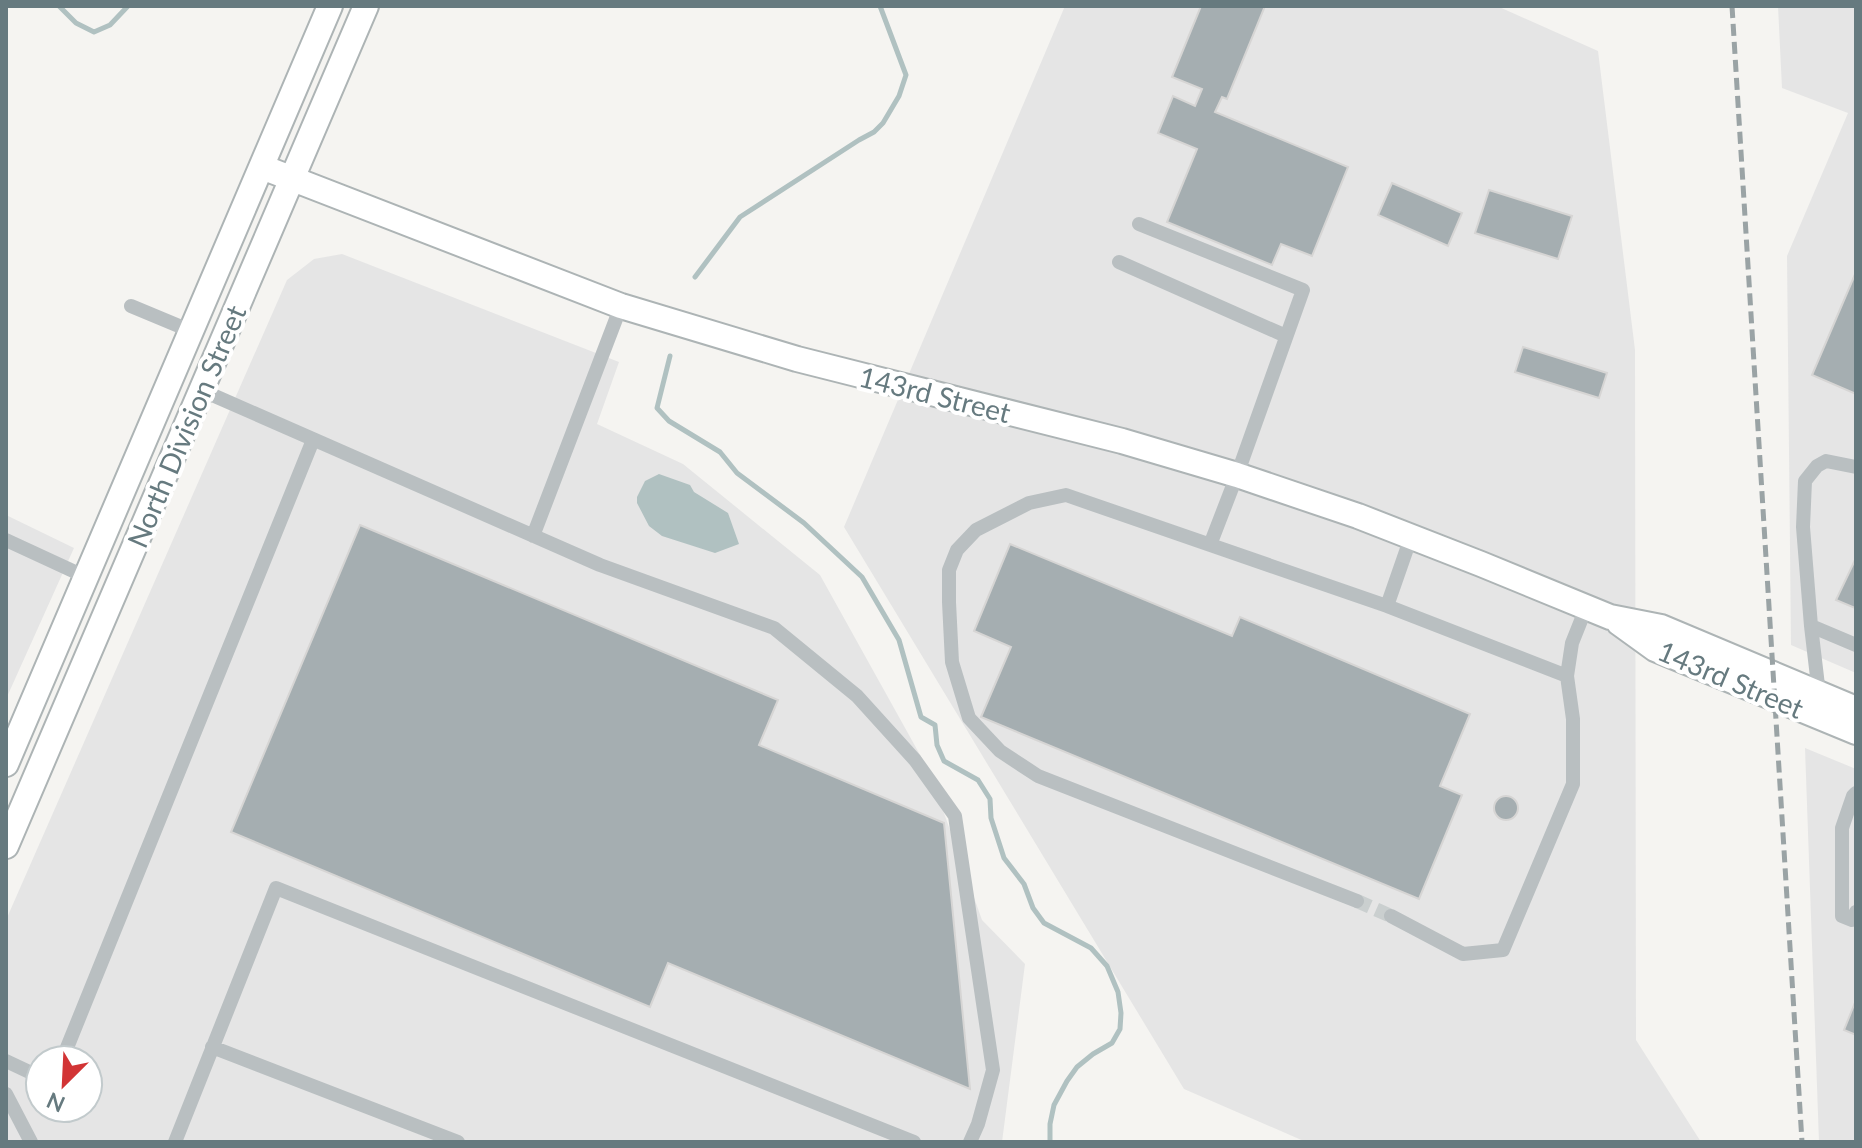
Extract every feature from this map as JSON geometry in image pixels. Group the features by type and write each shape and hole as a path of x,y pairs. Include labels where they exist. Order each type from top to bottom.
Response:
{"main road":[{"name":"North Division Street","path":"6,764 330,6"},
{"name":"North Division Street","path":"6,846 366,6"},
{"name":"143rd Street","path":"262,167 621,306 797,359 1122,441 1237,475 1358,516 1610,617 1661,627 1856,709"},
{"name":"143rd Street","path":"1610,617 1655,649 1856,732"}],"lane":[{"path":"1139,224 1303,290 1210,545"},
{"path":"1119,262 1286,336"},
{"path":"131,306 191,331"},
{"path":"533,536 621,306"},
{"path":"201,390 600,565 774,628 857,696 915,760 955,816 993,1070 970,1142"},
{"path":"68,1044 313,440"},
{"path":"1819,694 1803,527 1805,481 1817,466 1826,461 1856,467"},
{"path":"1357,901 1038,776 1000,751 969,718 952,662 949,570 957,550 976,530 1029,503 1066,495 1387,606 1567,676"},
{"path":"1387,606 1411,537"},
{"path":"6,540 86,577"},
{"path":"1391,916 1463,954 1503,950 1573,784 1573,719 1567,676 1572,643 1586,608"},
{"path":"1811,626 1856,645"},
{"path":"1856,793 1842,828 1842,916 1852,920 1856,912"},
{"path":"175,1142 276,888 914,1142"},
{"path":"212,1047 458,1142"},
{"path":"6,1094 31,1142"}],"shaded area":[{"path":"1065,6 1497,6 1598,51 1635,350 1636,1040 1701,1142 1306,1142 1184,1089 844,527"},
{"path":"1778,6 1856,6 1856,673 1791,645 1787,256 1848,113 1782,88"},
{"path":"342,254 619,362 597,424 683,464 820,575 929,771 982,920 1025,964 1002,1142 6,1142 6,920 287,280 314,259"},
{"path":"659,474 690,485 694,492 728,513 739,544 715,553 662,536 649,526 637,497 645,481"},
{"path":"6,515 74,548 6,699"},
{"path":"1805,748 1856,769 1856,1142 1819,1142"}],"building":[{"path":"1201,6 1265,6 1227,99 1222,97 1215,112 1348,167 1312,256 1281,244 1272,265 1167,222 1197,149 1158,133 1173,96 1195,106 1202,89 1172,77"},
{"path":"1392,183 1462,213 1448,246 1378,215"},
{"path":"1489,190 1572,216 1558,259 1475,233"},
{"path":"1856,272 1856,394 1812,375"},
{"path":"1523,347 1607,373 1599,398 1515,372"},
{"path":"360,525 778,700 759,745 944,823 970,1089 668,963 650,1007 231,832"},
{"path":"1010,544 1232,636 1240,617 1470,714 1440,786 1462,795 1419,899 981,717 1011,647 974,631"},
{"path":"1856,558 1856,606 1855,608 1836,600"},
{"path":"1506,796 1515,799 1518,808 1515,817 1506,820 1497,817 1494,808 1497,799"},
{"path":"1856,1000 1856,1035 1844,1030"}],"waterway":[{"path":"59,6 76,23 94,32 110,25 128,6"},
{"path":"695,277 740,217 874,132 883,123 899,96 906,75 880,6"},
{"path":"670,356 657,408 669,421 720,452 737,473 804,523 862,577 899,640 921,717 935,725 937,745 944,761 978,780 990,799 991,818 1004,858 1024,884 1033,908 1044,923 1091,948 1107,966 1118,992 1120,1029 1112,1043 1077,1067 1067,1081 1054,1105 1050,1142"}],"tunnel":[{"path":"1357,901 1391,916"}],"railway":[{"path":"1732,6 1802,1142"}]}
